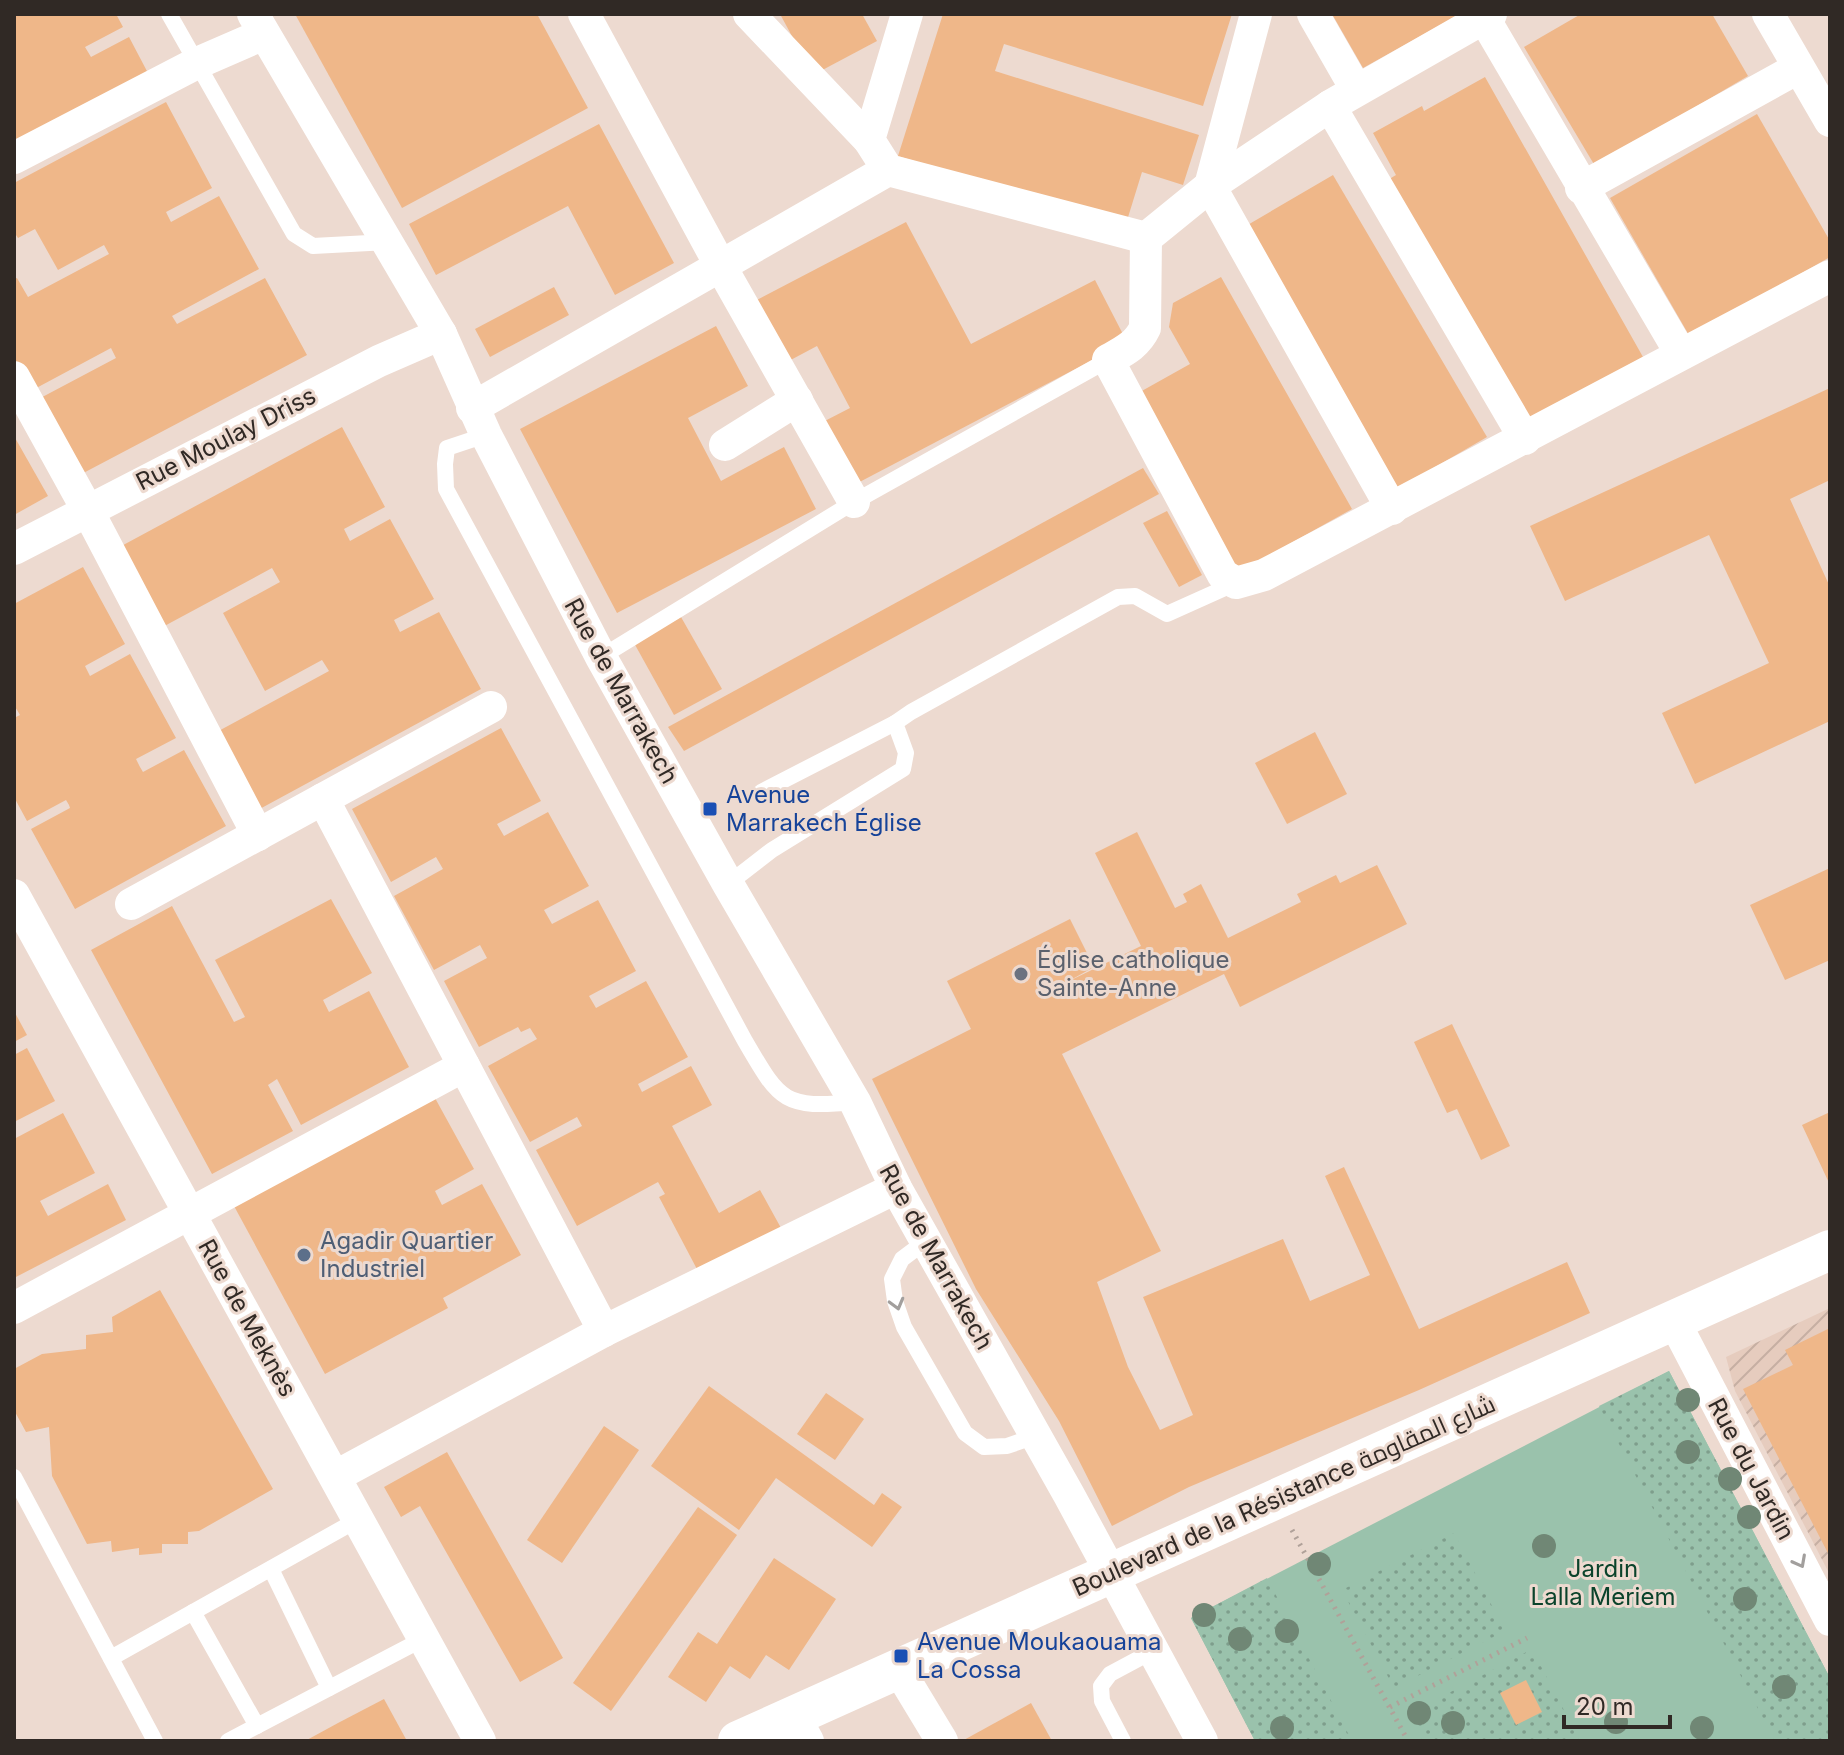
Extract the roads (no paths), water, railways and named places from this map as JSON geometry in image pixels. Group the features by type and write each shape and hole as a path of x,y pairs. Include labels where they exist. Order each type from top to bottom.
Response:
{"street":[{"path":"584,14 720,265 854,502"},
{"path":"749,14 869,140 888,170 1146,238"},
{"path":"869,140 907,14"},
{"path":"1256,14 1210,186 1392,509"},
{"path":"1313,14 1343,97 1525,439"},
{"path":"1768,14 1830,121"},
{"path":"1146,238 1210,186 1343,97 1487,16 1581,188 1681,354"},
{"path":"14,158 195,64 258,24"},
{"name":"Rue de Marrakech","path":"258,24 441,334 479,422 601,657 855,1102 896,1188 1036,1436 1202,1741"},
{"path":"1581,188 1798,68"},
{"path":"479,422 720,265 888,170"},
{"path":"1146,238 1145,328 1132,346 1108,360 1223,575 1236,583 1264,575 1392,509 1830,276"},
{"name":"Rue Moulay Driss","path":"14,549 379,361 441,334"},
{"path":"14,377 258,835"},
{"path":"725,445 797,400"},
{"path":"131,904 491,707"},
{"path":"323,799 604,1331"},
{"name":"Rue de Meknès","path":"14,895 26,946 189,1214 480,1741"},
{"path":"14,1308 464,1066"},
{"path":"336,1476 604,1331 896,1188"},
{"name":"Boulevard de la Résistance شارع المقاومة","path":"738,1741 801,1728 899,1670 1830,1250"},
{"name":"Rue du Jardin","path":"1673,1319 1830,1620"},
{"path":"899,1670 942,1741"}],"lane":[{"path":"169,14 294,234 313,246 388,242"},
{"path":"601,657 854,502 1108,360"},
{"path":"479,422 447,448 446,489 745,1041 768,1080 787,1099 813,1106 855,1102"},
{"path":"761,792 895,723 1118,597 1135,596 1167,614 1236,583"},
{"path":"728,884 772,850 903,769 906,753 895,723"},
{"path":"926,1241 902,1259 892,1279 895,1301 904,1327 965,1433 984,1447 1007,1446 1036,1436"},
{"path":"14,1477 155,1741"},
{"path":"111,1658 359,1519"},
{"path":"271,1569 329,1688"},
{"path":"193,1612 257,1726"},
{"path":"228,1741 425,1638"},
{"path":"1123,1741 1102,1701 1101,1686 1110,1674 1153,1651"}],"place":[{"name":"Avenue Marrakech Église","path":"710,809"},
{"name":"Église catholique Sainte-Anne","path":"1021,974"},
{"name":"Agadir Quartier Industriel","path":"304,1255"},
{"name":"Avenue Moukaouama La Cossa","path":"901,1656"}],"park label":[{"name":"Jardin Lalla Meriem","path":"1603,1583"}]}
